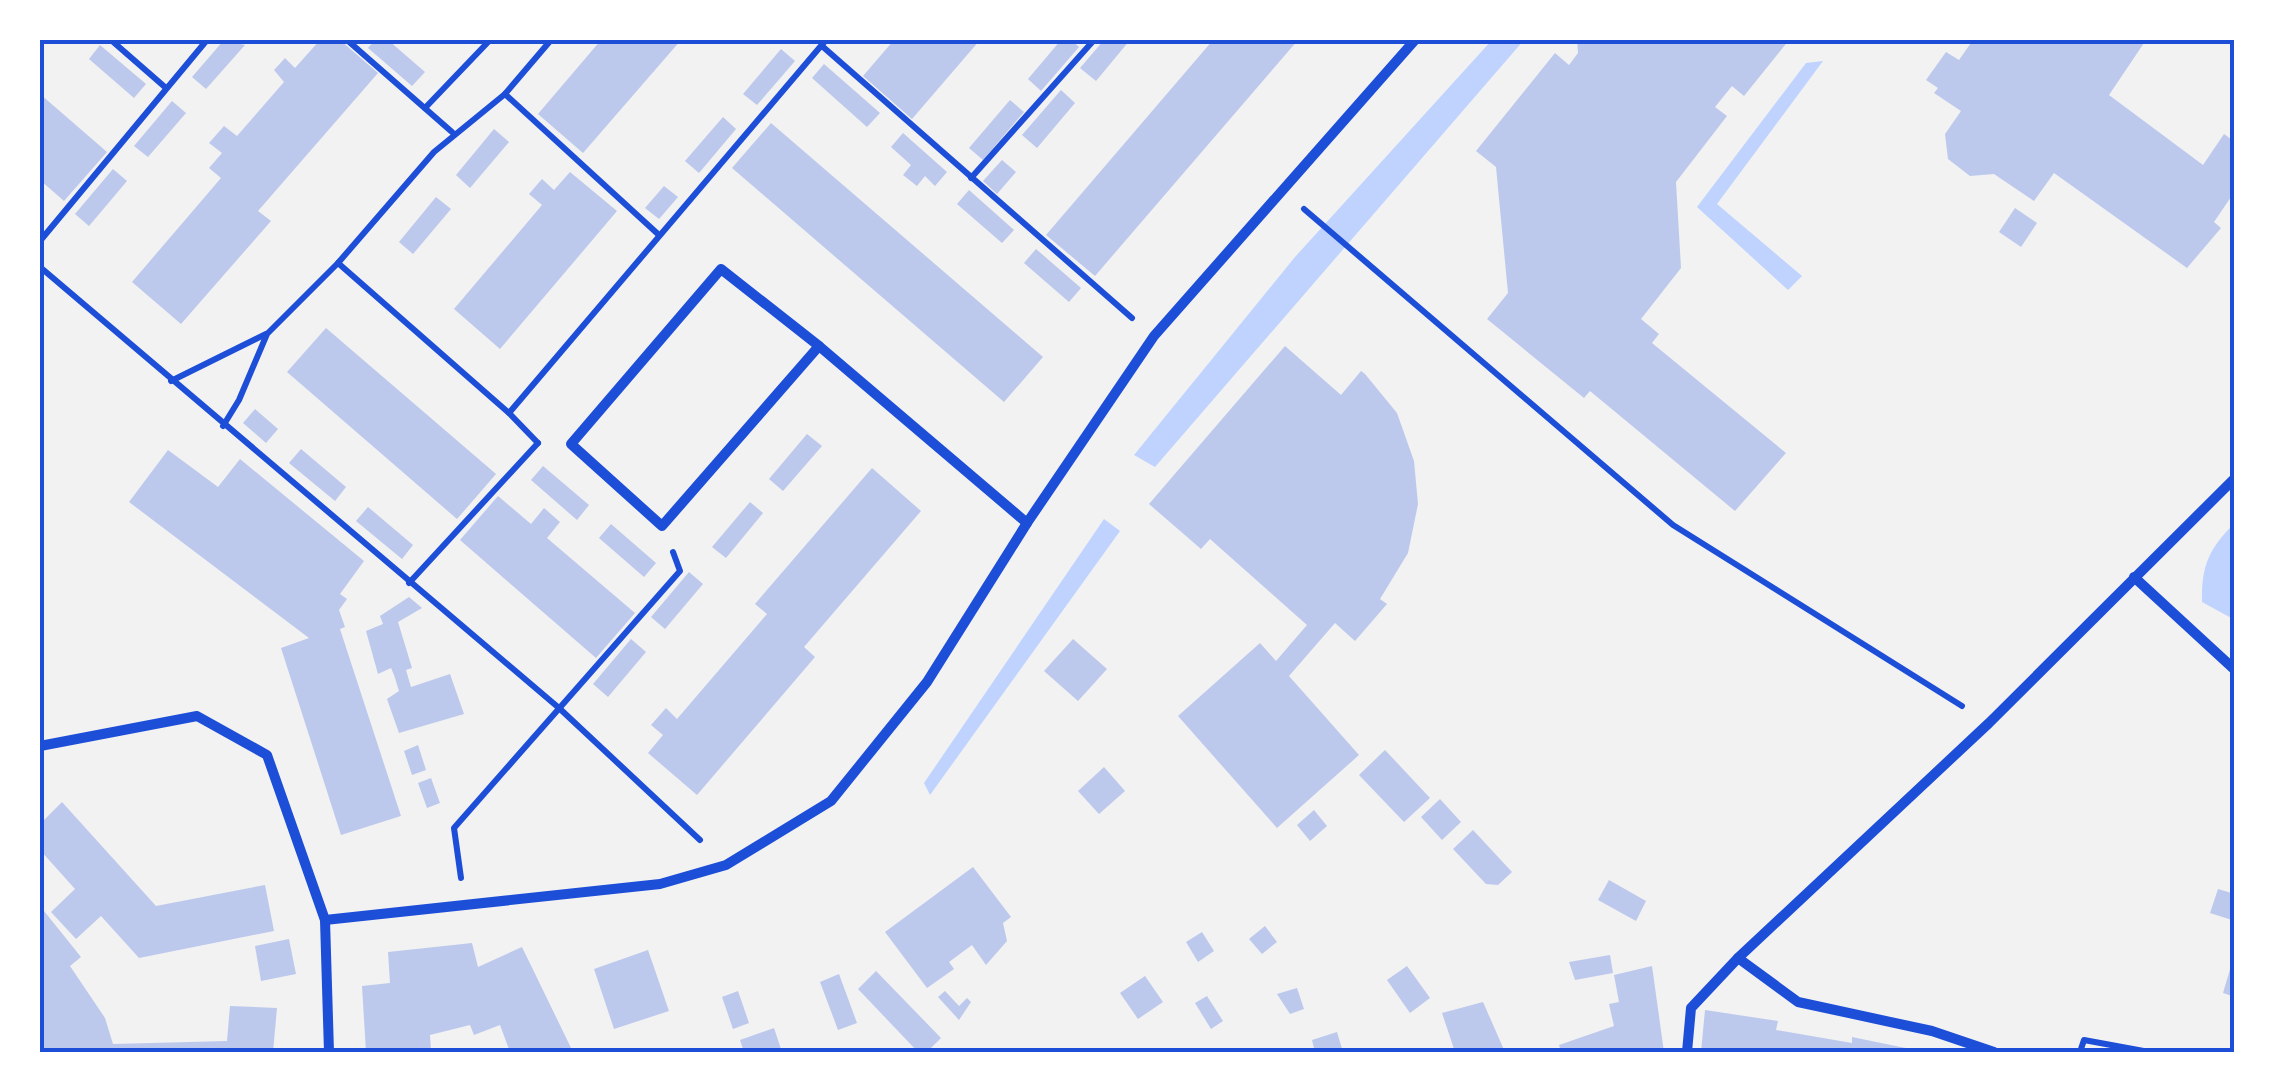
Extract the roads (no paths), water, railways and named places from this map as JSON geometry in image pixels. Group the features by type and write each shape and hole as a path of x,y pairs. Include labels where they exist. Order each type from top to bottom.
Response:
{"street":[{"path":"325,920 660,884 726,865 831,801 884,741 1154,336 1285,192 1415,40"},
{"path":"819,346 662,526 572,444 721,269 819,346 1027,523"},
{"path":"1687,1052 1692,1008 1738,958 1989,723 2235,478"},
{"path":"2134,577 2235,670"},
{"path":"40,746 197,716 267,755 325,920 329,1052"},
{"path":"1738,958 1798,1002 1932,1031 1994,1052"}],"water":[{"path":"1492,40 1524,40 1155,467 1134,455 1295,257"},
{"path":"1823,61 1717,204 1802,276 1788,290 1697,207 1806,63"},
{"path":"1104,519 1120,531 930,795 924,783"},
{"path":"2235,523 2235,620 2202,602 2208,558"}]}
